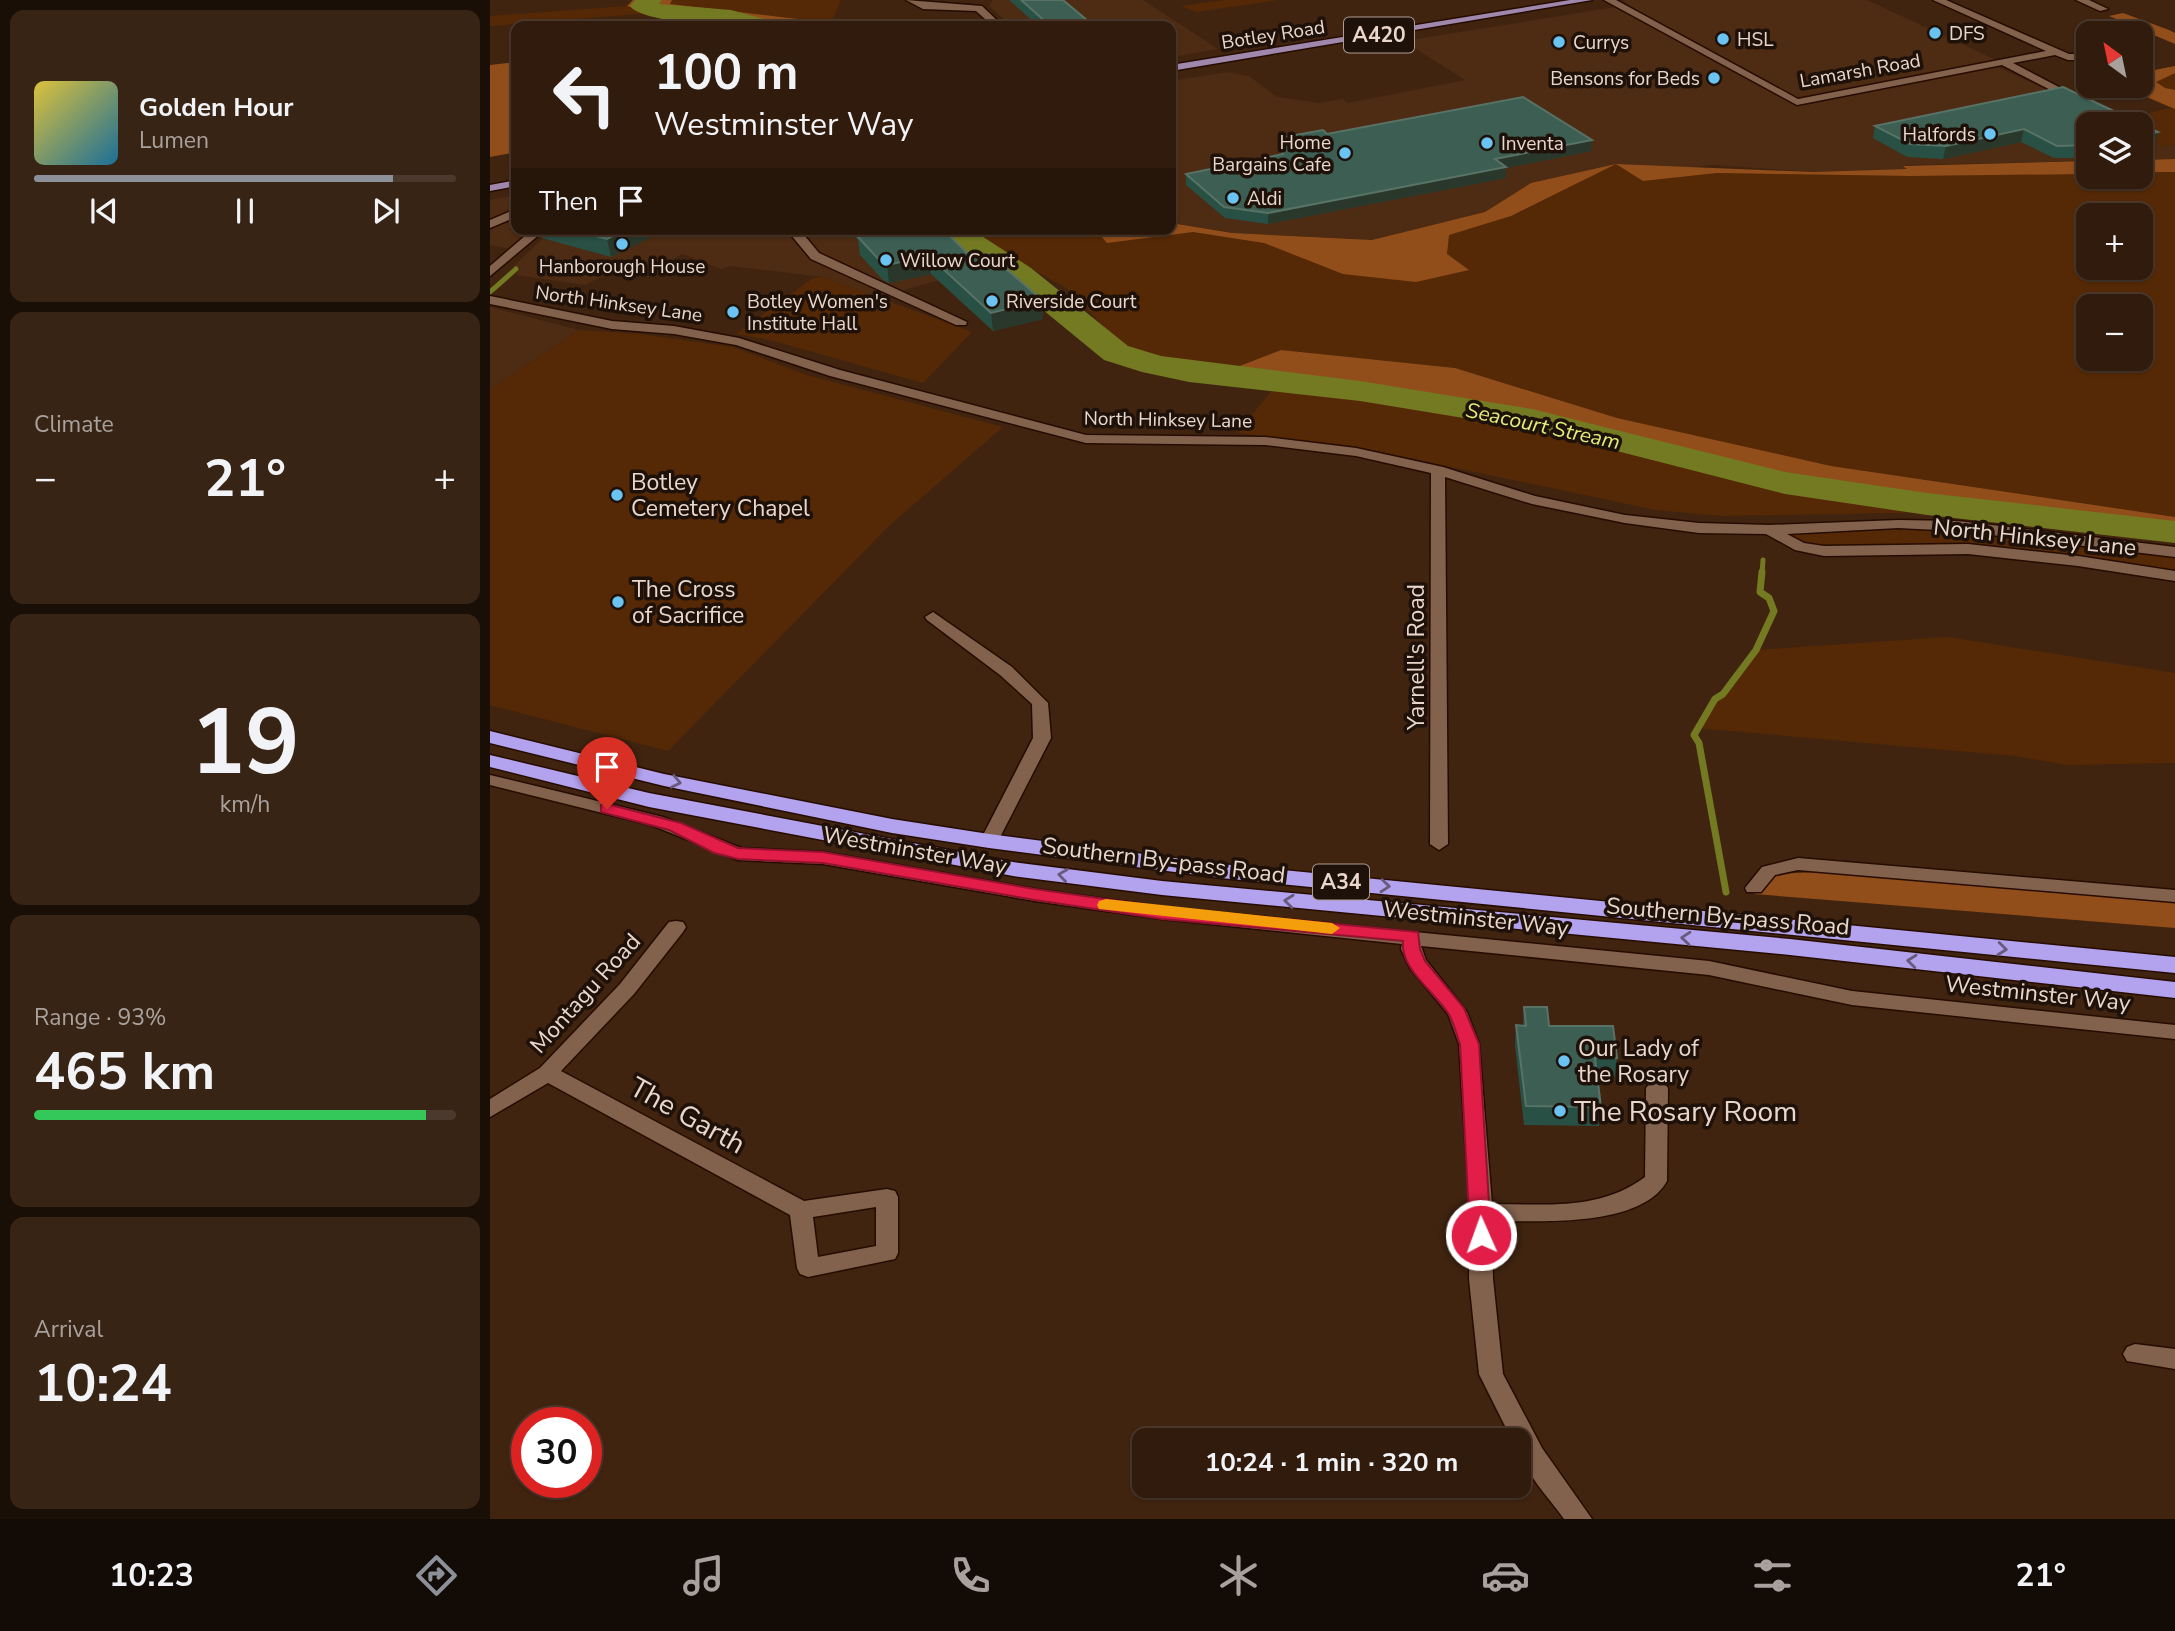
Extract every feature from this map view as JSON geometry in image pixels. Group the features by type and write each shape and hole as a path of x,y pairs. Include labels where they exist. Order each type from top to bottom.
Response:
{"highway":[{"name":"Southern By-pass Road","path":"490,737 678,782 892,826 989,841 1221,871 2175,965"},
{"name":"Southern By-pass Road","path":"490,761 649,800 1013,869 1161,888 1790,947 2175,990"}],"main road":[{"name":"Botley Road","path":"1176,67 1587,0"},
{"path":"490,187 511,184"}],"street":[{"path":"911,0 923,6 980,4 994,21"},
{"name":"Lamarsh Road","path":"1609,0 1797,102 2056,52"},
{"name":"Lamarsh Road","path":"1938,0 2056,52 2076,58"},
{"path":"2081,0 2103,9"},
{"path":"2003,62 2080,100"},
{"path":"490,224 511,215"},
{"path":"490,272 533,235"},
{"path":"797,235 815,256 961,321"},
{"name":"North Hinksey Lane","path":"490,300 612,325 718,337 835,373 1086,439 1265,441 1356,452 1438,470 1532,500 1625,519 1699,528 1769,530 1898,524 1958,526 2175,552"},
{"name":"Yarnell's Road","path":"1438,470 1439,844"},
{"name":"North Hinksey Lane","path":"1769,530 1800,547 1824,551 1968,549 2078,561 2175,576"},
{"path":"933,617 1006,671 1040,704 1042,738 989,841"},
{"name":"Westminster Way","path":"490,780 657,821 720,849 738,854 823,858 1035,895 1162,913 1412,936 1752,974 1852,998 2175,1032"},
{"name":"Southern By-pass Road","path":"1754,888 1769,871 1798,864 2175,896"},
{"name":"Montagu Road","path":"490,1110 547,1073 627,989 676,927"},
{"path":"1412,936 1411,949 1417,963 1457,1012 1469,1044 1480,1213 1481,1279 1491,1374 1533,1456 1579,1519"},
{"name":"The Garth","path":"547,1073 801,1210"},
{"path":"1480,1213 1582,1212 1633,1199 1656,1181 1657,1088"},
{"path":"887,1197 887,1253 808,1268 801,1210 887,1197"},
{"path":"2135,1354 2175,1359"}],"shaded area":[{"path":"633,0 672,0 670,4 814,21 711,21 703,17 651,13 627,6"},
{"path":"672,0 841,0 832,21 669,4"},
{"path":"993,0 1143,0 1175,21 1006,21 989,6"},
{"path":"1225,0 1278,0 1196,12 1181,6"},
{"path":"1623,0 1867,0 1994,59 2000,68 2094,112 2076,112 2076,161 1905,165 1909,169 1813,172 1714,165 1531,183 1485,212 1372,240 1232,233 1176,224 1176,80 1227,72 1249,76 1277,97 1319,103 1343,99 1348,103 1465,80 1404,41 1629,5"},
{"path":"627,6 651,13 552,21 511,21 511,24 490,26 490,16"},
{"path":"2123,13 2145,21 2121,21 2109,16"},
{"path":"1176,22 1218,49 1176,56"},
{"path":"2153,24 2175,33 2175,44 2153,35"},
{"path":"511,63 511,153 490,157 490,65"},
{"path":"2175,66 2175,144 2165,147 2153,141 2153,112 2171,108 2148,98 2153,98 2153,70"},
{"path":"2175,66 2175,73 2156,82 2175,90 2175,109 2149,98 2153,98 2153,70"},
{"path":"2153,141 2165,147 2175,144 2175,159 2153,160"},
{"path":"2175,159 2175,172 2153,172 2153,160"},
{"path":"2076,161 2076,174 1912,176 1717,173 1643,181 1616,164 1813,172 1907,169 1903,166"},
{"path":"1616,164 1643,181 1717,173 1912,176 2076,174 2076,189 2153,189 2153,172 2175,172 2175,517 1831,466 1617,418 1455,368 1281,350 1229,370 1196,369 1162,362 1125,349 1068,289 972,235 1176,235 1176,224 1232,233 1372,240 1485,212 1531,183"},
{"path":"1616,164 1511,216 1449,235 1447,254 1469,270 1416,282 1343,274 1264,243 1193,232 1176,234 1176,224 1232,233 1372,240 1485,212 1531,183"},
{"path":"511,196 511,235 527,235 510,249 490,245 490,200"},
{"path":"546,235 943,235 987,267 904,290 885,300 823,277 730,266 721,269 682,254 651,273 619,268 585,285 516,275 521,267 512,268"},
{"path":"1100,235 1170,235 1107,243"},
{"path":"823,277 972,332 923,383 770,340 736,334 813,278"},
{"path":"490,307 579,330 490,390"},
{"path":"579,330 639,334 733,347 807,375 1003,427 891,524 668,751 490,705 490,390"},
{"path":"1281,350 1455,368 1617,418 1831,466 2175,517 2175,531 1927,504 1785,483 1532,419 1360,391 1225,375 1229,370"},
{"path":"1277,384 1567,432 1792,491 1829,493 1949,512 1722,516 1656,510 1352,446 1237,433"},
{"path":"1898,524 2175,552 2175,576 1968,549 1824,551 1769,530"},
{"path":"1948,637 2175,673 2175,763 2067,765 2015,756 1697,728 1756,650"},
{"path":"1818,872 2175,896 2175,928 1754,894 1775,874"}],"building":[{"path":"1021,0 1063,0 1088,21 1045,21"},
{"path":"2063,87 2076,93 2076,98 2086,98 2116,112 2076,112 2076,145 2057,146 2024,129 1946,146 1910,144 1875,126"},
{"path":"1523,97 1592,140 1495,159 1506,167 1268,213 1224,207 1186,174 1283,154 1279,138 1323,130 1327,134"},
{"path":"593,235 615,235 607,239"},
{"path":"949,235 972,258 989,254 1042,300 991,313 929,256 887,265 858,237"},
{"path":"1524,1007 1547,1007 1549,1026 1613,1026 1617,1058 1595,1058 1601,1107 1526,1106 1516,1025 1526,1026"}],"waterway":[{"name":"Seacourt Stream","path":"650,0 642,6 656,11 731,17 745,21"},
{"name":"Seacourt Stream","path":"959,235 1020,275 1116,353 1154,365 1189,372 1360,391 1532,419 1785,483 1927,504 2175,532"},
{"path":"490,292 516,269"},
{"path":"1762,574 1763,560"},
{"path":"1726,892 1699,743 1694,735 1715,699 1723,694 1756,650 1774,611 1769,598 1760,592 1762,572"}],"slow traffic":[{"path":"1106,905 1162,913 1332,928"}],"place":[{"name":"DFS","path":"1935,33"},
{"name":"HSL","path":"1723,39"},
{"name":"Currys","path":"1559,42"},
{"name":"Bensons for Beds","path":"1714,78"},
{"name":"Halfords","path":"1990,134"},
{"name":"Inventa","path":"1487,143"},
{"name":"Home Bargains Cafe","path":"1345,153"},
{"name":"Aldi","path":"1233,198"},
{"name":"Hanborough House","path":"622,244"},
{"name":"Willow Court","path":"886,260"},
{"name":"Riverside Court","path":"992,301"},
{"name":"Botley Women's Institute Hall","path":"733,312"},
{"name":"Botley Cemetery Chapel","path":"617,495"},
{"name":"The Cross of Sacrifice","path":"618,602"},
{"name":"Our Lady of the Rosary","path":"1564,1061"},
{"name":"The Rosary Room","path":"1560,1111"}],"route":[{"path":"607,809 675,826 720,849 738,854 823,858 1035,895 1162,913 1412,936 1411,949 1417,963 1457,1012 1469,1044 1481,1235"}]}
